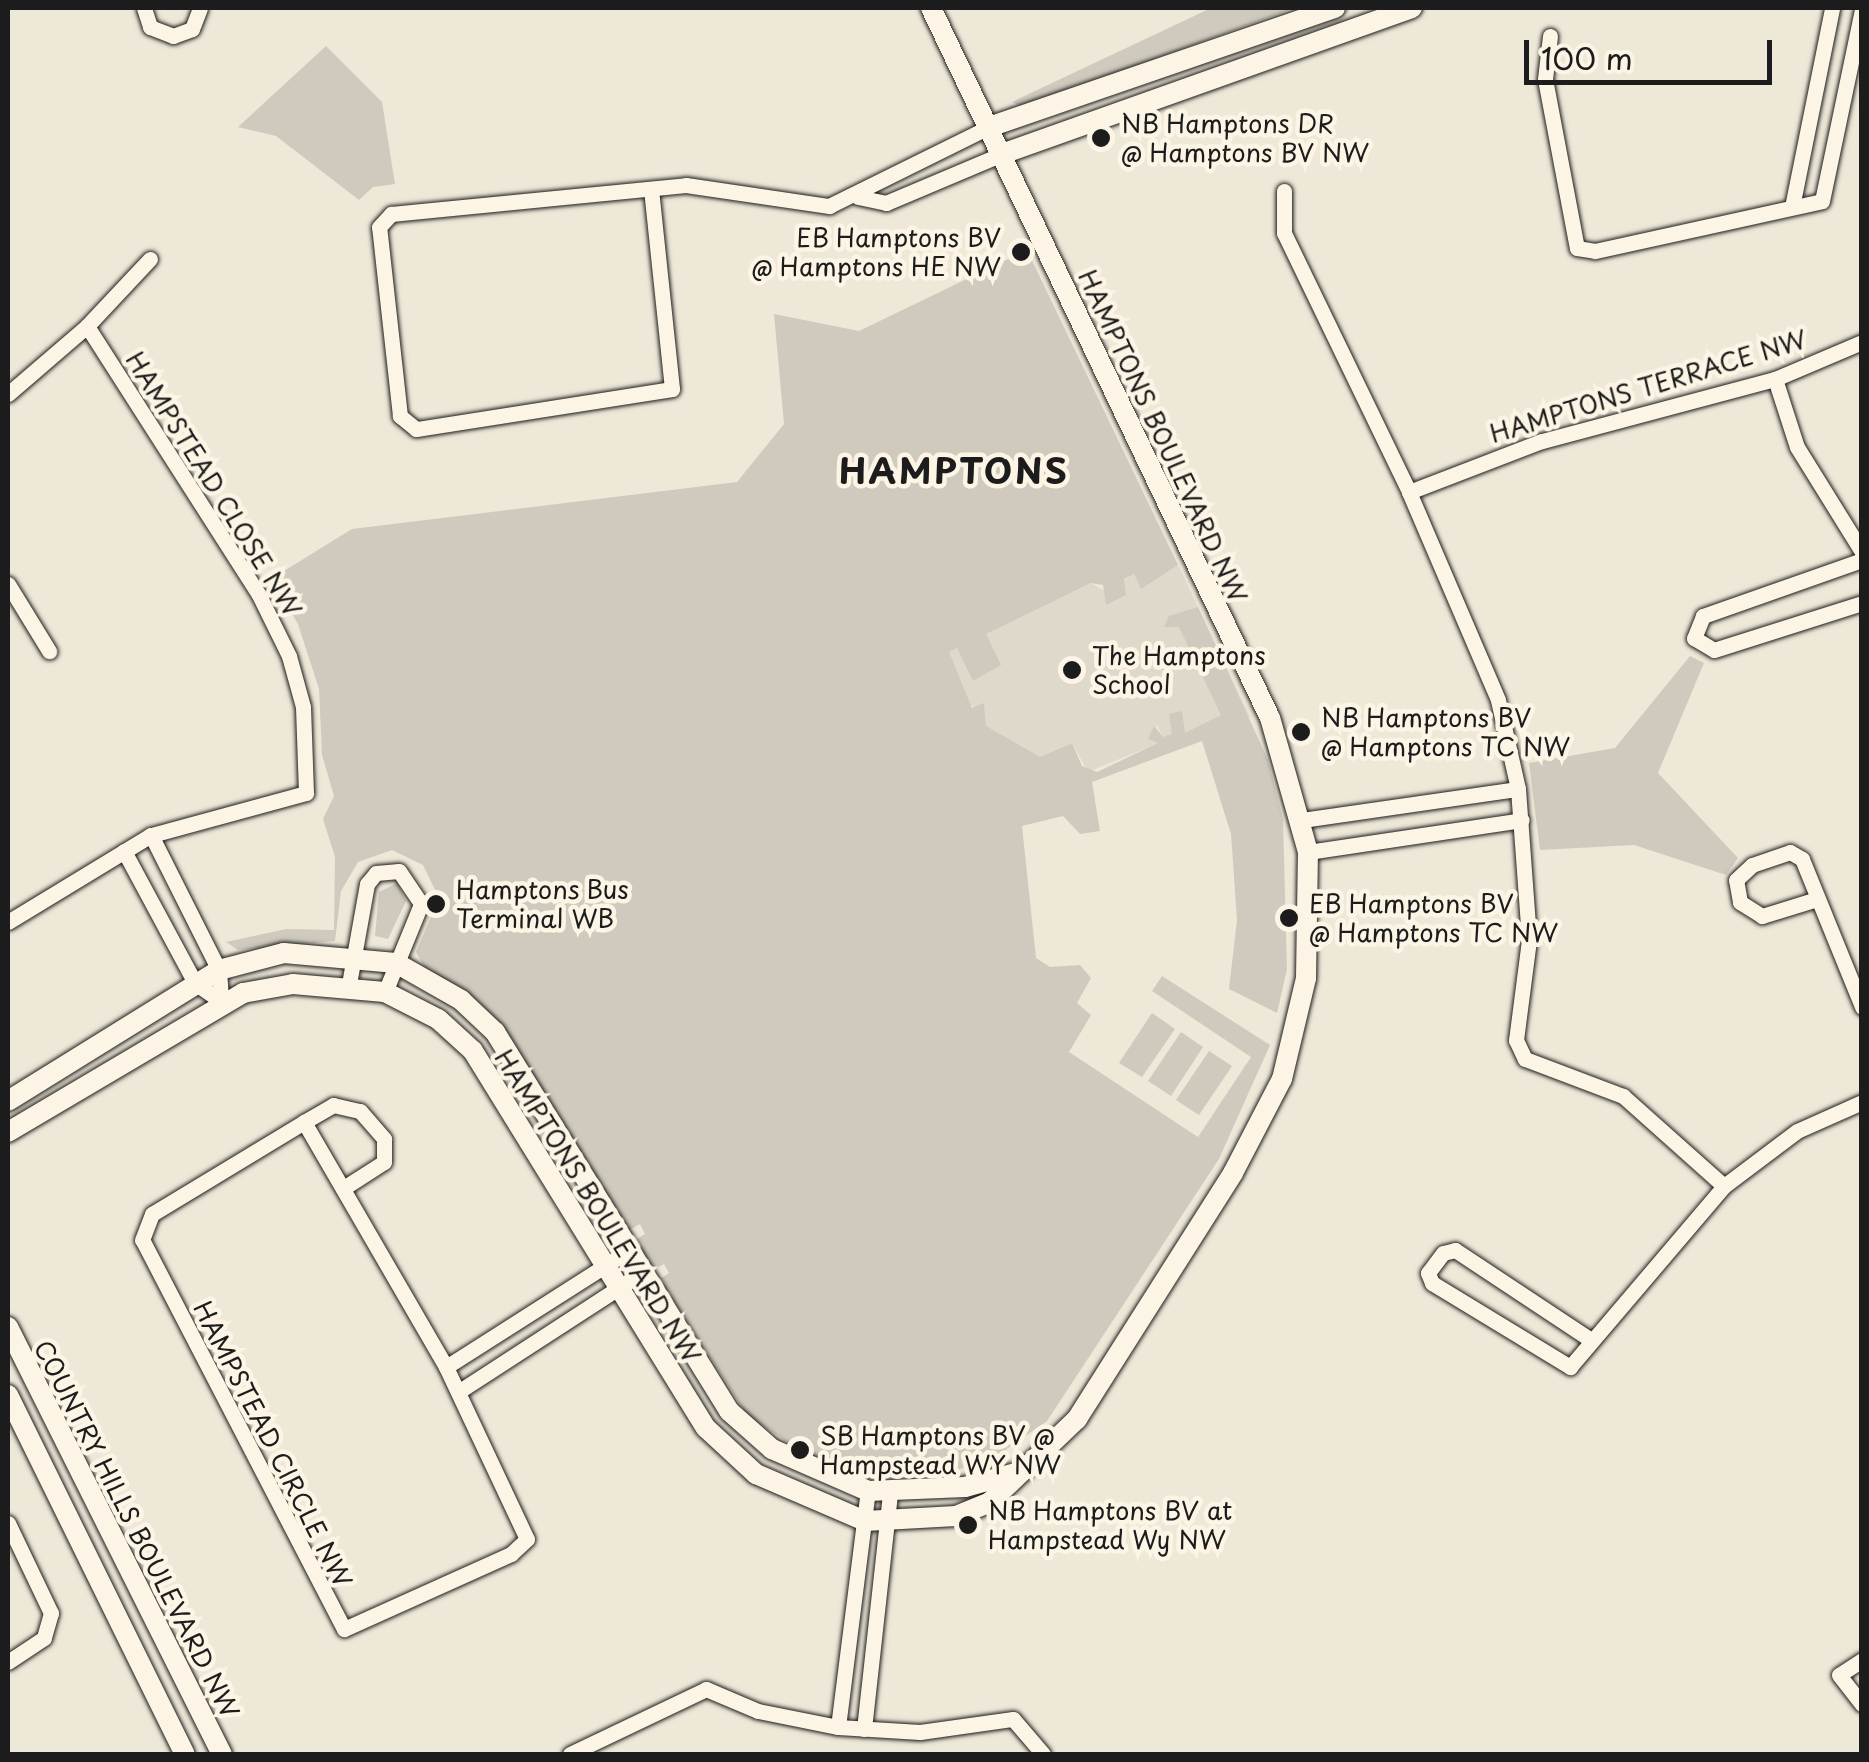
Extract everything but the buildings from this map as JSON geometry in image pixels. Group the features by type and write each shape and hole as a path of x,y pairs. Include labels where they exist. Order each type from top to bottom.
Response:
{"street":[{"path":"144,8 150,27 173,36 192,29 200,8"},
{"name":"HAMPTONS BOULEVARD NW","path":"8,1132 221,1002 293,984 349,984 386,992 438,1019 473,1051 706,1428 756,1474 865,1521 887,1525 975,1509 1078,1419 1233,1173 1282,1079 1306,978 1308,852 1270,718 930,8"},
{"path":"858,197 875,178 989,128 1335,8"},
{"path":"651,189 672,390 416,429 400,416 379,227 386,218 651,189 708,187 798,206 858,197 886,203 1002,154 1412,8"},
{"path":"1792,207 1832,8"},
{"path":"1550,36 1545,79 1577,248 1595,251 1822,201 1862,8"},
{"path":"1823,48 1851,55"},
{"path":"1284,190 1284,233 1409,492 1498,700 1518,789 1529,940 1516,1040 1525,1060 1623,1096 1724,1186"},
{"path":"8,394 87,326 150,259"},
{"name":"HAMPSTEAD CLOSE NW","path":"8,922 152,835 306,794 303,707 258,595 87,326"},
{"name":"HAMPTONS TERRACE NW","path":"1409,492 1542,440 1775,379 1862,342"},
{"path":"1775,379 1798,446 1862,552"},
{"path":"1862,560 1704,616 1694,638 1714,650 1862,603"},
{"path":"8,584 49,651"},
{"path":"1302,820 1518,789"},
{"path":"1308,852 1522,820"},
{"path":"152,835 219,970 221,1002"},
{"path":"124,850 194,983 221,1002"},
{"path":"1816,899 1762,916 1740,902 1736,880 1752,865 1790,852 1802,859 1862,1007"},
{"path":"349,984 367,884 376,873 399,871 420,904 386,992"},
{"name":"HAMPTONS BOULEVARD NW","path":"8,1101 219,970 284,953 354,954 396,963 461,1000 496,1032 729,1411 772,1449 868,1492 890,1493 1018,1472"},
{"path":"1591,1340 1455,1250 1442,1253 1428,1273 1432,1284 1561,1368 1591,1340 1724,1186 1796,1130 1862,1102"},
{"name":"HAMPSTEAD CIRCLE NW","path":"304,1122 345,1186 446,1367 527,1539 511,1554 344,1629 142,1240 152,1214 304,1122 333,1105 360,1111 384,1139 384,1162 345,1186"},
{"path":"446,1367 630,1250"},
{"path":"458,1392 644,1271"},
{"name":"COUNTRY HILLS BOULEVARD NW","path":"8,1327 222,1754"},
{"path":"8,1395 185,1754"},
{"path":"838,1727 868,1492"},
{"path":"864,1729 890,1493"},
{"path":"8,1522 51,1613 44,1638 8,1662"},
{"path":"1862,1660 1839,1675 1862,1704"},
{"path":"570,1754 706,1690 758,1711 838,1727 920,1732 1012,1718 1043,1754"},
{"path":"163,1708 169,1754"}],"shaded area":[{"path":"1211,8 1294,8 1022,107 1012,102"},
{"path":"326,46 382,102 395,184 373,187 359,200 276,136 238,127"},
{"path":"1027,250 1178,565 1141,589 1134,574 1124,579 1126,595 1106,605 1103,585 1091,583 986,634 1001,665 973,681 957,648 949,652 972,708 984,703 986,726 1040,757 1072,743 1082,766 1097,772 1158,743 1148,739 1154,726 1163,737 1172,734 1169,714 1182,711 1185,733 1221,715 1179,627 1164,627 1169,616 1198,607 1268,760 1283,819 1287,969 1277,1013 1229,989 1237,920 1231,834 1202,741 1092,782 1100,831 1080,834 1063,816 1022,826 1036,958 1050,967 1080,965 1091,978 1077,1003 1091,1015 1069,1052 1198,1137 1251,1057 1152,991 1162,976 1270,1045 1219,1159 1047,1421 1001,1453 948,1474 864,1479 808,1456 747,1415 660,1279 669,1273 664,1264 654,1270 635,1240 645,1234 640,1224 629,1230 516,1048 453,985 425,968 416,952 439,898 423,865 392,850 358,862 341,891 335,941 238,950 226,942 286,929 334,930 335,857 323,819 334,796 322,755 319,689 298,624 271,579 352,529 737,482 784,424 774,314 859,331"},
{"name":"The Hamptons School","path":"1178,565 1250,717 1202,740 1163,738 1157,725 1150,738 1159,743 1088,772 1072,743 1040,757 988,731 978,710 916,667 1091,583 1105,591 1134,574 1141,588"},
{"path":"1690,656 1704,663 1658,773 1738,858 1726,875 1634,845 1540,850 1529,763 1615,748"},
{"path":"397,883 406,901 388,939 375,936 379,892"},
{"path":"1152,1013 1175,1029 1142,1077 1119,1063"},
{"path":"1181,1032 1203,1047 1171,1096 1148,1081"},
{"path":"1209,1051 1232,1066 1199,1115 1176,1100"}],"place":[{"name":"NB Hamptons DR @ Hamptons BV NW","path":"1101,138"},
{"name":"EB Hamptons BV @ Hamptons HE NW","path":"1021,252"},
{"name":"The Hamptons School","path":"1072,670"},
{"name":"NB Hamptons BV @ Hamptons TC NW","path":"1301,732"},
{"name":"Hamptons Bus Terminal WB","path":"436,904"},
{"name":"EB Hamptons BV @ Hamptons TC NW","path":"1289,918"},
{"name":"SB Hamptons BV @ Hampstead WY NW","path":"800,1450"},
{"name":"NB Hamptons BV at Hampstead Wy NW","path":"968,1525"}],"district":[{"name":"HAMPTONS","path":"954,470"}]}
